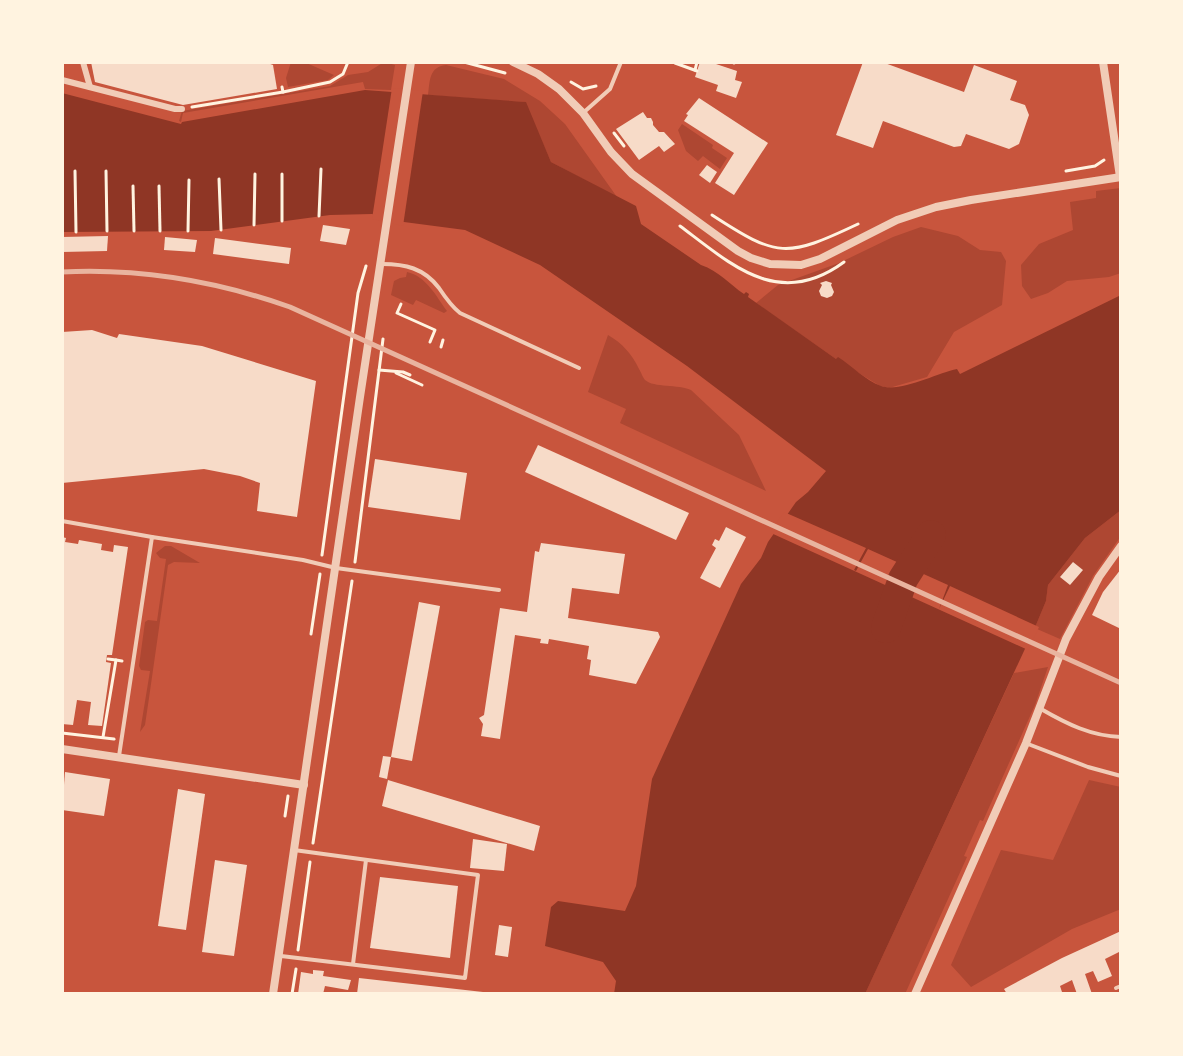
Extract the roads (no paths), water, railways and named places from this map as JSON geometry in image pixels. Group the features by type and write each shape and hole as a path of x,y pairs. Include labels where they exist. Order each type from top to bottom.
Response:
{"street":[{"path":"83,62 90,87"},
{"path":"273,994 411,62"},
{"path":"513,62 545,78 564,94 583,113 611,152 638,178 744,254 775,265 811,262 903,218 943,205 1121,177 1103,62"},
{"path":"62,80 182,109"},
{"path":"915,994 1026,743 1066,639 1099,577 1121,546"},
{"path":"62,749 304,785"}],"lane":[{"path":"583,113 610,89 621,62"},
{"path":"381,263 422,271 460,313 579,368"},
{"path":"62,521 336,568 499,590"},
{"path":"119,756 152,537"},
{"path":"1040,708 1088,732 1121,737"},
{"path":"1026,743 1121,776"},
{"path":"278,956 465,978 478,875 294,850"},
{"path":"352,965 366,860"}],"waterway":[{"path":"886,628 903,579 931,535"}],"railway":[{"path":"62,272 121,272 178,278 234,290 290,307 1121,683"}]}
